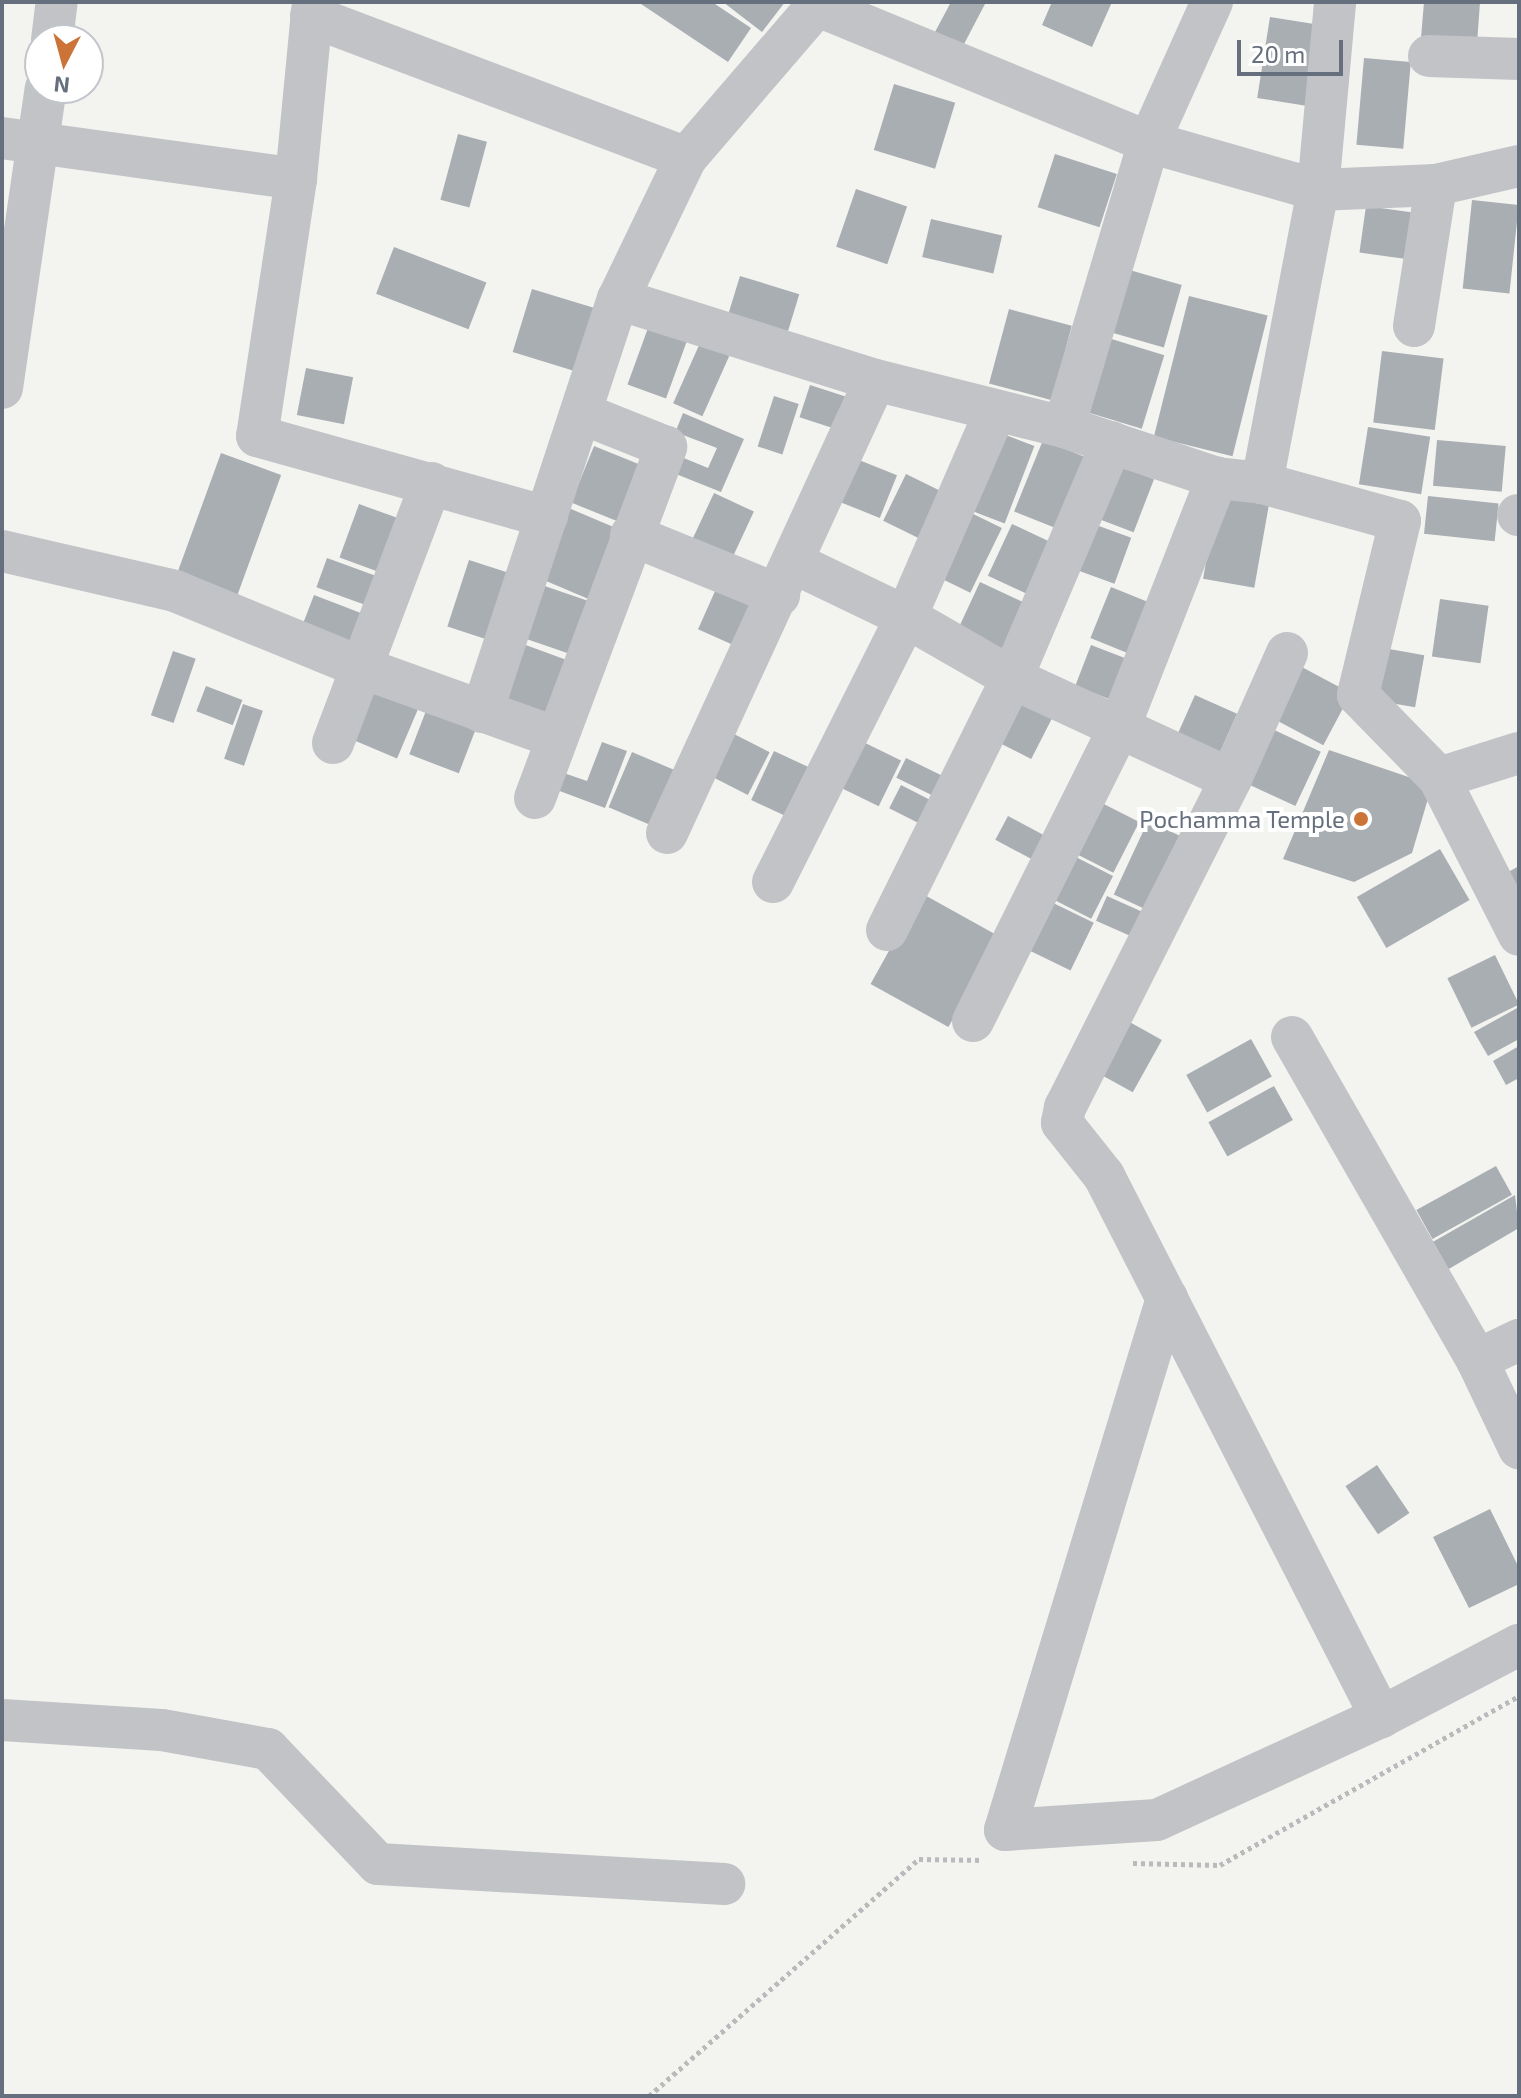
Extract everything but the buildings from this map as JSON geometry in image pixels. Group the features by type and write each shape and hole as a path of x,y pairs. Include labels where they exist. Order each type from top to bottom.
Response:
{"street":[{"path":"54,24 57,2"},
{"path":"1064,427 1149,142 1212,2"},
{"path":"1262,483 1318,190 1335,2"},
{"path":"482,712 583,414 618,299 686,158 818,4 1149,142 1318,190 1436,185 1519,166"},
{"path":"547,517 257,436 296,179 312,9 686,158"},
{"path":"1429,56 1519,59"},
{"path":"2,388 20,140 38,104"},
{"path":"20,140 296,179"},
{"path":"1414,326 1436,185"},
{"path":"618,299 875,380 1064,427 1217,478 1262,483 1400,521 1358,695 1439,778 1519,935"},
{"path":"667,833 875,380"},
{"path":"773,882 906,617 995,412"},
{"path":"535,798 666,447 583,414"},
{"path":"887,930 1012,678 1112,442"},
{"path":"973,1021 1119,728 1217,478"},
{"path":"333,743 431,483"},
{"path":"631,535 906,617 1012,678 1231,779"},
{"path":"2,551 175,591 360,667 557,738"},
{"path":"1287,653 1231,779 1065,1107 1062,1123 1104,1176 1381,1717"},
{"path":"1439,778 1519,753"},
{"path":"1292,1037 1477,1360 1519,1448"},
{"path":"1167,1298 1005,1830 1157,1820 1381,1717 1519,1645"},
{"path":"1477,1360 1519,1340"},
{"path":"2,1720 162,1730 268,1749 378,1864 724,1884"}],"path":[{"path":"649,2096 919,1859"}],"place":[{"name":"Pochamma Temple","path":"1361,819"}]}
